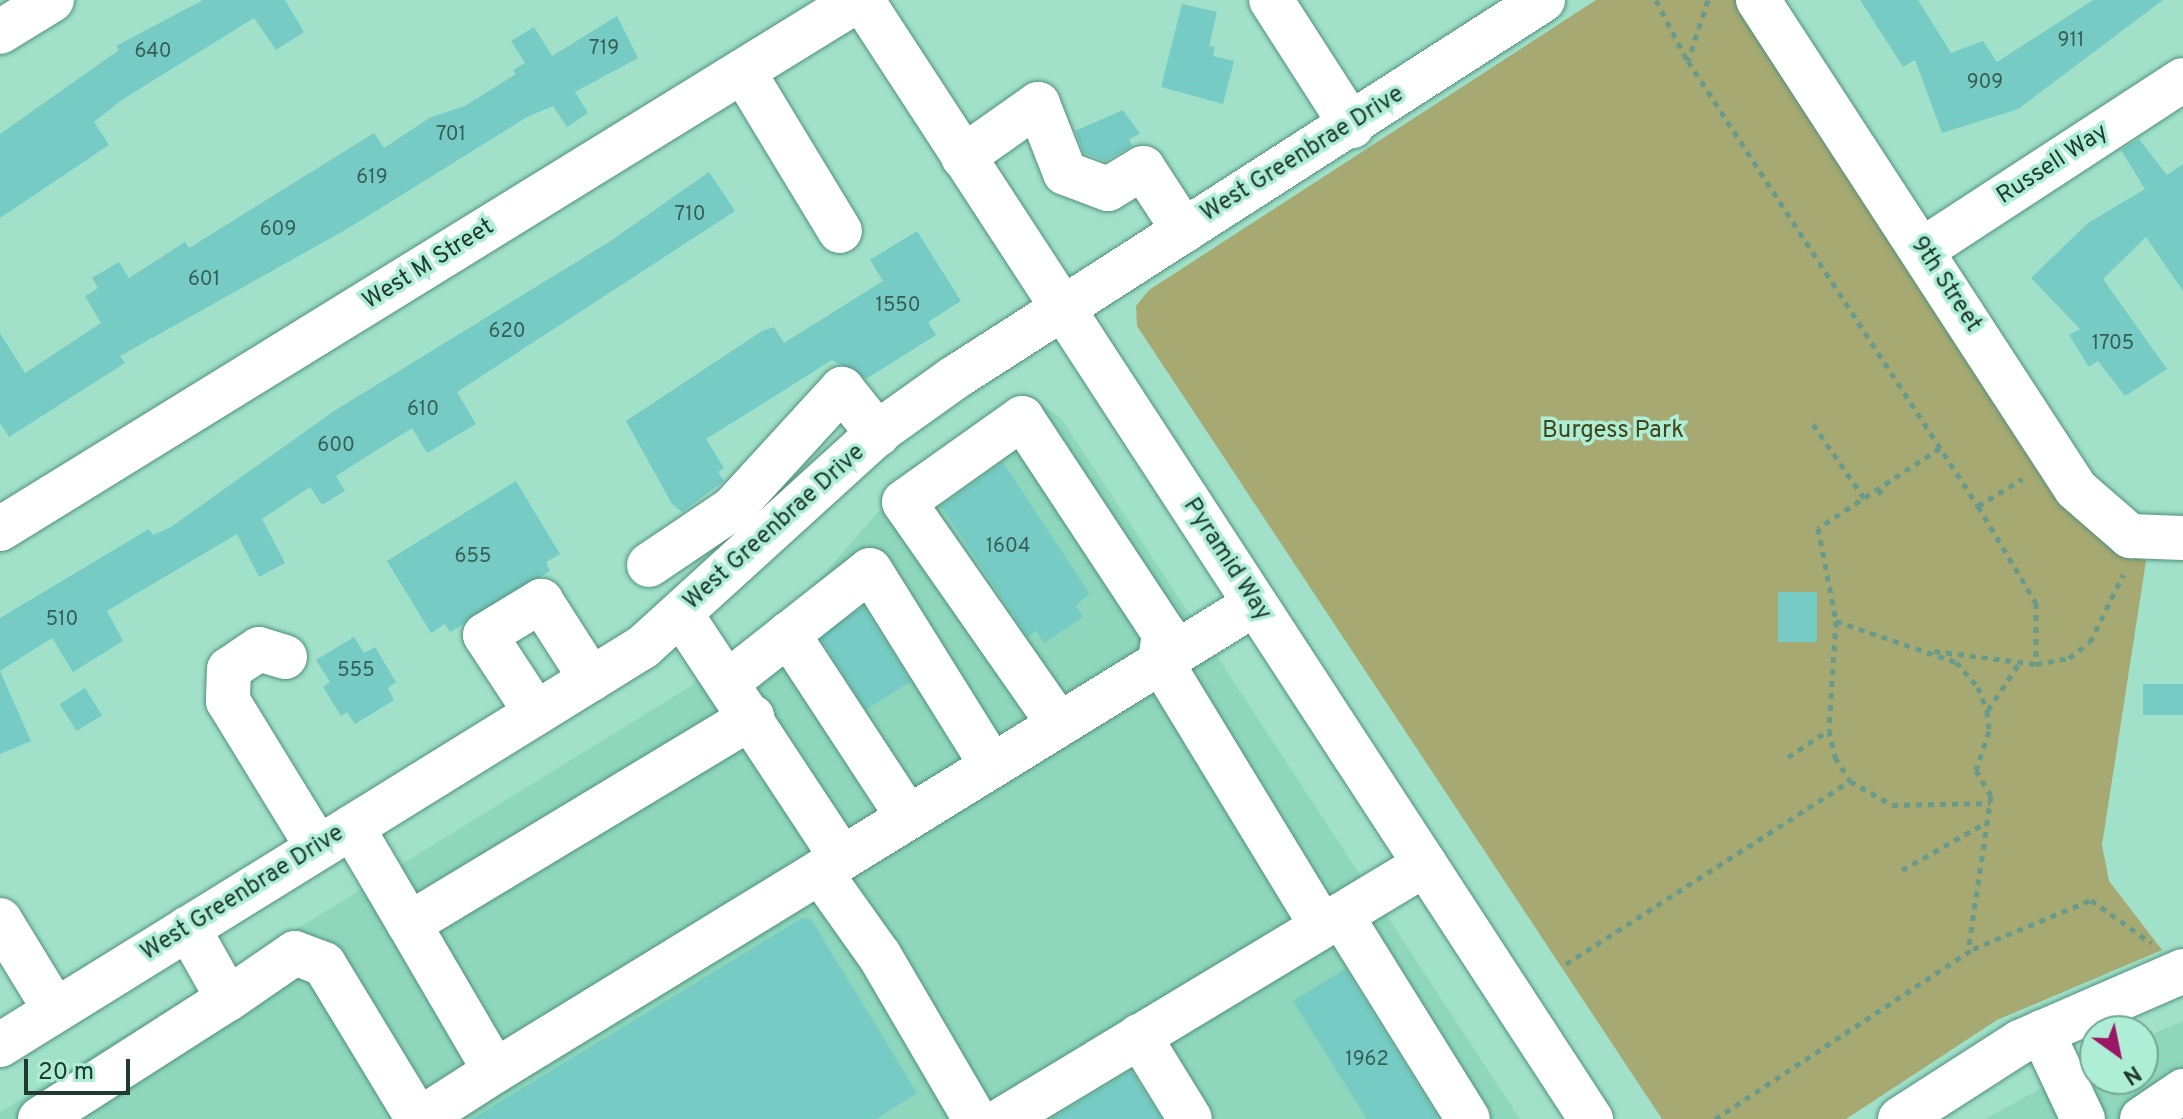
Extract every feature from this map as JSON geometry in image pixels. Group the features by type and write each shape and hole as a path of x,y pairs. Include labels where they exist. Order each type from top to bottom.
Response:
{"street":[{"path":"0,32 52,0"},
{"name":"West M Street","path":"0,529 860,0"},
{"name":"Pyramid Way","path":"860,0 1591,1119"},
{"path":"1271,0 1352,126"},
{"name":"West Greenbrae Drive","path":"0,1045 591,679 681,614 878,434 1061,308 1352,126 1543,0"},
{"name":"9th Street","path":"1758,0 2076,489 2109,524 2156,547"},
{"path":"743,71 840,231"},
{"name":"Russell Way","path":"1922,250 2183,80"},
{"path":"963,157 1038,104 1065,173 1108,189 1143,168 1184,231"},
{"path":"649,565 732,509 842,389 878,434"},
{"path":"1058,723 904,502 1022,418 1164,633 1160,660 1331,920 1468,1119"},
{"path":"729,681 870,570 990,763"},
{"path":"536,713 485,635 541,601 591,679"},
{"path":"40,1119 295,953 324,964 419,1119 831,865 990,763 1255,604"},
{"path":"681,614 752,717 879,955 975,1119"},
{"path":"788,634 907,816"},
{"path":"285,657 259,649 229,669 228,701 335,838 409,924 495,1071"},
{"path":"409,924 752,717"},
{"path":"1003,1119 1425,864"},
{"path":"0,920 55,1010"},
{"path":"188,928 228,999"},
{"path":"1900,1119 2169,958"},
{"path":"2042,1032 2083,1119"},
{"path":"1139,1036 1190,1119"},
{"path":"2142,1119 2183,1091"}],"path":[{"path":"1656,0 1688,61 1978,506 2036,603 2036,664"},
{"path":"1688,61 1708,0"},
{"path":"1813,424 1864,498"},
{"path":"1940,448 1818,528 1836,621 1829,730 1835,757 1850,781 1892,805 1990,803"},
{"path":"1978,506 2030,474"},
{"path":"1878,489 1884,498"},
{"path":"1836,621 1925,649 2036,664 2069,658 2090,642 2156,547"},
{"path":"1925,649 1969,673 1987,711 1989,731 1976,770 1990,803 1968,952"},
{"path":"1987,711 2020,662"},
{"path":"1788,757 1829,730"},
{"path":"1566,964 1850,781"},
{"path":"1902,870 1988,822"},
{"path":"1715,1119 1968,952 2091,900 2169,958"}],"shaded area":[{"path":"1035,400 1061,418 1520,1119 0,1119 0,1112 691,686 813,587 877,513 931,467 990,423"},
{"path":"2183,1021 2183,1119 1985,1119 2079,1068 2079,1095 2159,1095 2159,1031"}],"green space":[{"name":"Burgess Park","path":"1596,0 1736,0 2059,498 2102,540 2146,561 2102,845 2109,881 2162,950 1997,1020 1846,1119 1662,1119 1137,326 1136,306 1149,290"}],"building":[{"path":"203,0 285,0 304,32 276,50 254,18 123,99 94,122 109,145 0,218 0,134 119,50 116,46"},
{"path":"1860,0 1918,0 1951,53 1983,41 1997,62 2093,0 2163,0 2018,109 1942,133 1915,60 1903,67"},
{"path":"1182,4 1217,12 1209,46 1215,47 1213,56 1234,61 1223,104 1161,87"},
{"path":"617,16 638,58 575,92 588,113 567,127 553,106 527,117 347,229 120,356 125,363 9,437 0,423 0,333 25,373 101,323 85,296 98,288 92,278 119,262 129,278 185,242 189,248 374,133 384,148 431,117 465,106 516,74 513,70 525,63 511,41 534,27 552,56"},
{"path":"1123,110 1140,134 1129,139 1132,146 1105,161 1084,153 1075,131"},
{"path":"2139,139 2167,175 2183,164 2183,291 2146,237 2103,279 2167,369 2125,396 2098,361 2089,367 2069,335 2080,329 2031,278 2088,223 2145,189 2121,150"},
{"path":"709,172 735,211 457,392 476,424 427,453 412,428 336,476 345,491 322,505 310,487 262,519 285,563 259,577 237,534 107,611 123,641 73,672 52,638 0,671 0,618 149,529 153,535 171,527 334,411 609,242"},
{"path":"917,231 961,301 928,322 936,335 866,379 832,360 706,439 724,468 718,472 724,481 682,512 672,504 626,421 762,331 774,327 784,343 883,281 870,260"},
{"path":"1003,462 1089,593 1076,606 1083,617 1044,643 1036,631 1028,637 941,506"},
{"path":"516,481 560,554 546,562 550,571 450,632 445,624 431,633 387,561"},
{"path":"1778,592 1817,592 1817,642 1778,642"},
{"path":"864,607 911,682 866,710 819,635"},
{"path":"354,637 364,653 375,647 396,682 388,688 394,700 355,724 347,712 341,716 323,687 330,682 316,660"},
{"path":"0,671 31,741 0,754"},
{"path":"2143,684 2183,684 2183,715 2143,715"},
{"path":"85,688 102,715 77,731 60,704"},
{"path":"802,918 811,919 917,1093 876,1119 472,1119"},
{"path":"1345,969 1439,1119 1367,1119 1293,1001"},
{"path":"1131,1071 1161,1119 1051,1119"}]}
